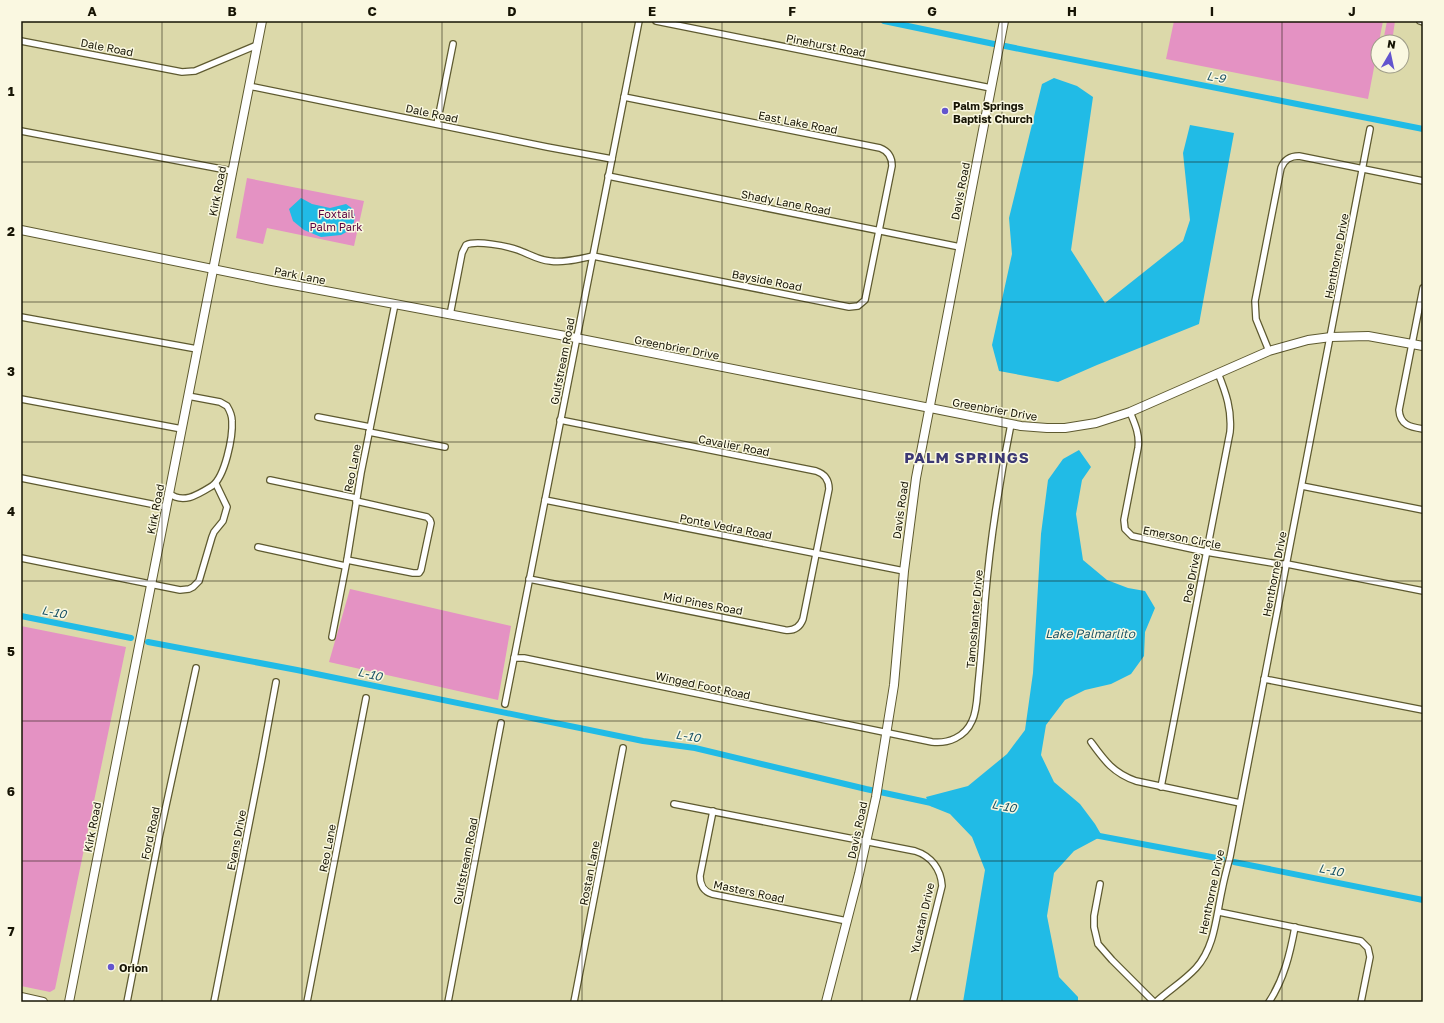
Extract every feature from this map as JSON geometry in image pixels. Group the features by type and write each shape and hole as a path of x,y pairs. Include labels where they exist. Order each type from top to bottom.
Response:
{"street":[{"name":"Kirk Road","path":"69,1002 262,21"},
{"name":"Gulfstream Road","path":"505,704 638,21"},
{"name":"Pinehurst Road","path":"656,21 991,88"},
{"name":"Davis Road","path":"826,1002 847,921 876,797 887,733 898,649 904,571 916,478 928,408 1004,21"},
{"name":"Dale Road","path":"21,40 182,72 195,71 257,45"},
{"path":"437,124 453,44"},
{"name":"Dale Road","path":"249,86 547,147 612,158"},
{"name":"East Lake Road","path":"624,97 884,150 891,156 892,166 879,231"},
{"name":"Henthorne Drive","path":"1155,1002 1190,974 1202,960 1211,942 1287,564 1370,129"},
{"path":"21,131 232,171"},
{"path":"1268,351 1258,328 1255,301 1281,168 1286,160 1294,156 1423,181"},
{"name":"Shady Lane Road","path":"608,176 960,247"},
{"name":"Park Lane","path":"21,230 213,269 576,338"},
{"name":"Bayside Road","path":"593,256 853,307 862,304 867,296 879,231"},
{"path":"450,314 463,248 470,243 474,242 513,249 532,257 550,261 568,261 593,256"},
{"path":"1423,288 1399,410 1401,419 1404,423 1412,427 1423,429"},
{"name":"Reo Lane","path":"332,637 346,566 369,430 395,304"},
{"path":"21,317 197,349"},
{"name":"Greenbrier Drive","path":"576,338 1011,424 1029,427 1065,428 1096,423 1130,412 1268,351 1296,342 1331,337 1368,336 1423,346"},
{"name":"Poe Drive","path":"1161,787 1231,422 1229,402 1218,374"},
{"path":"169,493 177,498 185,499 216,484 224,470 227,458 232,427 231,416 227,406 225,404 188,396"},
{"path":"21,399 182,429"},
{"name":"Emerson Circle","path":"1130,412 1137,430 1139,444 1124,520 1125,529 1132,536 1206,552 1278,564 1287,564 1423,591"},
{"path":"318,417 445,447"},
{"name":"Cavalier Road","path":"560,420 821,473 827,480 829,489 816,554"},
{"name":"Tamoshanter Drive","path":"887,733 932,742 945,742 955,739 962,734 973,720 980,664 990,552 1011,424"},
{"path":"21,478 166,507"},
{"path":"270,480 427,516 430,520 431,523 422,570 419,573 347,560"},
{"path":"21,558 184,590 193,588 199,581 212,537 223,520 227,507 216,484"},
{"path":"1302,486 1423,510"},
{"name":"Ponte Vedra Road","path":"545,500 904,571"},
{"path":"258,547 346,566"},
{"name":"Mid Pines Road","path":"529,579 790,630 798,627 803,619 816,554"},
{"name":"Winged Foot Road","path":"514,658 524,658 887,733"},
{"name":"Ford Road","path":"127,1002 159,838 196,668"},
{"path":"1264,679 1423,710"},
{"name":"Evans Drive","path":"214,1002 276,682"},
{"name":"Reo Lane","path":"307,1002 366,698"},
{"name":"Gulfstream Road","path":"448,1002 501,723"},
{"path":"1091,742 1105,761 1119,774 1136,782 1240,803"},
{"name":"Rostan Lane","path":"574,1002 624,748"},
{"name":"Yucatan Drive","path":"674,804 915,851 923,854 933,862 940,874 942,882 941,890 913,1002"},
{"name":"Masters Road","path":"713,811 700,876 700,881 704,889 712,894 847,921"},
{"path":"1100,884 1094,916 1094,927 1098,944 1112,960 1155,1002"},
{"path":"1218,912 1358,940 1365,944 1368,948 1370,957 1361,1002"},
{"path":"1269,1002 1280,983 1286,968 1295,927"},
{"path":"21,997 43,1002"}],"green space":[{"path":"1174,21 1383,21 1380,34 1370,34 1370,74 1373,74 1368,99 1166,59"},
{"path":"1387,21 1395,21 1393,34 1385,34"},
{"name":"Foxtail Palm Park","path":"247,178 364,201 354,246 267,228 263,244 236,238"},
{"path":"350,589 511,626 498,700 329,662"},
{"path":"21,626 126,647 55,989 50,992 21,986"}],"water":[{"path":"1054,78 1077,86 1093,97 1071,250 1105,303 1183,241 1190,220 1183,153 1190,125 1234,133 1199,324 1058,382 999,371 992,345 1012,254 1009,218 1042,84"},
{"path":"301,198 312,204 330,208 346,204 353,209 355,217 352,229 341,235 321,237 304,230 293,221 289,209"},
{"name":"Lake Palmarlito","path":"1079,450 1091,467 1082,480 1076,514 1083,560 1107,580 1128,588 1145,591 1155,608 1145,632 1144,656 1131,674 1111,684 1085,690 1065,700 1046,725 1041,755 1054,782 1080,804 1102,836 1074,851 1054,873 1047,916 1059,977 1078,997 1078,1002 963,1002 985,870 972,837 950,814 930,806 926,797 968,786 1007,754 1025,730 1033,673 1041,534 1048,480 1063,459"}],"waterway":[{"name":"L-9","path":"884,21 994,44"},
{"name":"L-9","path":"1005,46 1423,129"},
{"name":"L-10","path":"21,616 131,638"},
{"name":"L-10","path":"148,642 297,670 643,741 695,748 866,789 936,804"},
{"name":"L-10","path":"1094,835 1222,859"},
{"name":"L-10","path":"1234,862 1423,900"}],"place":[{"name":"Palm Springs Baptist Church","path":"945,111"},
{"name":"Orion","path":"111,967"}],"district":[{"name":"PALM SPRINGS","path":"967,457"}]}
